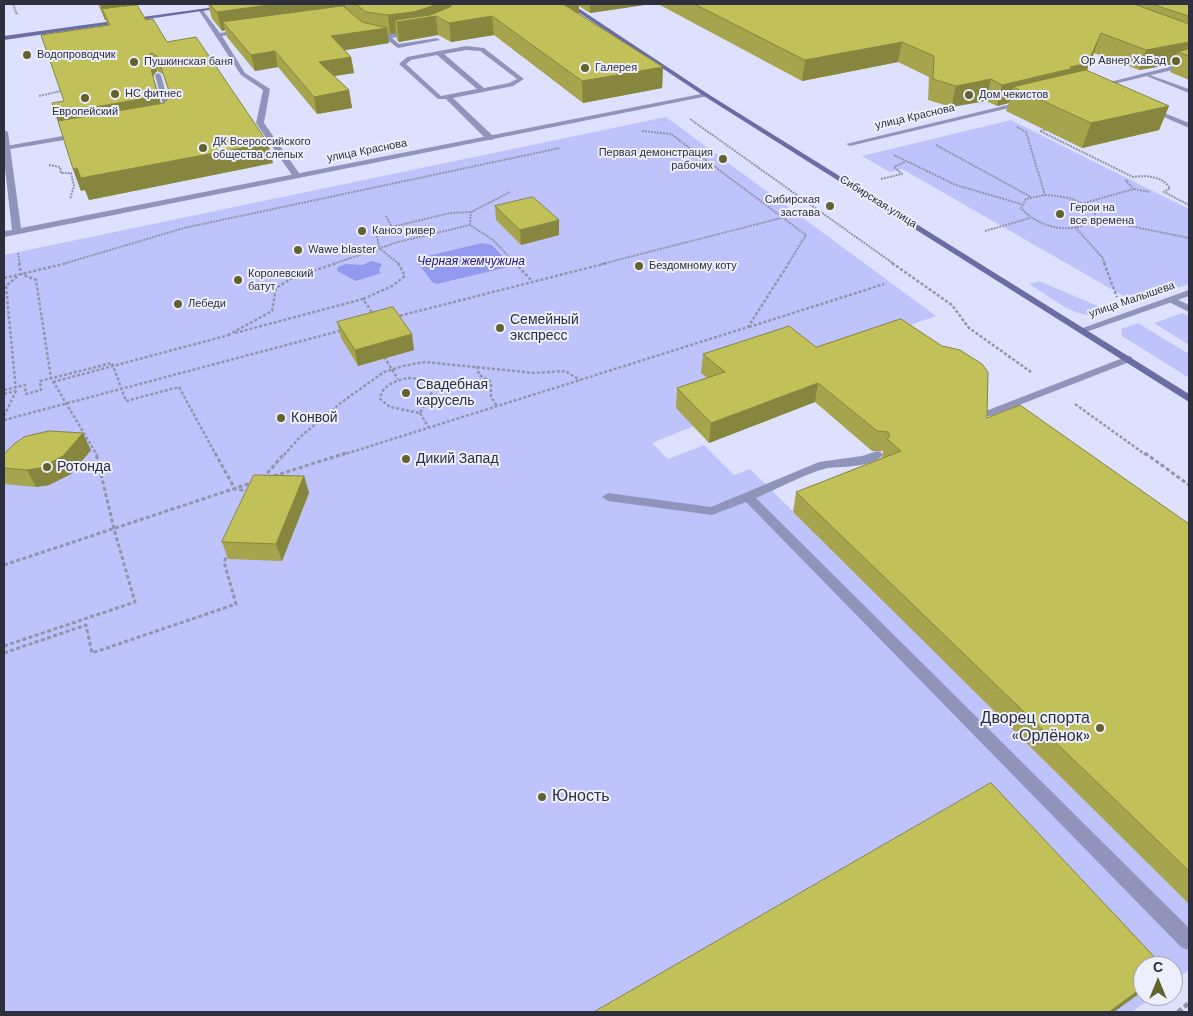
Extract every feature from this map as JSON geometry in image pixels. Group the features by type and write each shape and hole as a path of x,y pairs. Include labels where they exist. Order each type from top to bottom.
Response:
{"main road":[{"path":"4,38 247,4"},
{"name":"Сибирская улица","path":"569,4 706,96 1082,330 1189,399"}],"street":[{"path":"200,10 243,74 267,89 260,123 297,176"},
{"path":"361,29 368,35 388,36 417,32"},
{"path":"218,35 246,31"},
{"path":"388,36 398,46 437,40"},
{"path":"466,48 482,49 521,79 519,83 482,90 440,98 402,64 410,58 466,48"},
{"path":"439,53 482,90"},
{"path":"1088,88 1189,64"},
{"path":"1146,74 1189,92"},
{"path":"158,75 171,116 160,122"},
{"path":"1098,86 1114,93"},
{"path":"447,96 490,138"},
{"name":"улица Краснова","path":"4,234 706,96"},
{"name":"улица Краснова","path":"850,144 1032,101"},
{"path":"1138,104 1189,126"},
{"path":"4,132 6,161 18,231"},
{"path":"6,148 85,134"},
{"name":"улица Малышева","path":"1082,330 1189,294"},
{"path":"1172,300 1189,309"},
{"path":"987,414 1128,359"},
{"path":"608,497 712,511 823,465 864,460 877,455"},
{"path":"748,497 1189,942"}],"path":[{"path":"39,96 72,89"},
{"path":"690,118 952,305 969,328 1189,485"},
{"path":"1011,124 1026,132 1029,148 1045,195"},
{"path":"1050,129 1040,131 1133,177 1146,176 1163,181 1170,188 1164,192 1189,205"},
{"path":"639,131 656,130 671,134 806,235 748,327"},
{"path":"867,139 905,162 956,185 1021,204"},
{"path":"932,142 1031,197"},
{"path":"4,278 70,262 184,228 562,147"},
{"path":"881,178 902,174 894,167 905,162"},
{"path":"49,165 60,167 61,173 76,174"},
{"path":"64,205 73,193 72,175"},
{"path":"1128,180 1126,181 1128,185 1134,189 1150,192"},
{"path":"1083,204 1134,189"},
{"path":"113,366 363,299 392,286 405,276 397,261 379,248 377,236 392,227 450,213 471,212 510,192"},
{"path":"1021,204 1031,197 1045,195 1064,197 1092,209 1095,219"},
{"path":"1021,204 1024,213 1031,218 1051,225 1085,226 1095,219 1189,238"},
{"path":"388,318 816,209"},
{"path":"470,225 471,212"},
{"path":"386,216 392,227"},
{"path":"985,231 1031,218"},
{"path":"228,335 272,311 276,288 294,277 379,248 470,225 493,240 533,281"},
{"path":"1075,227 1102,257 1118,298"},
{"path":"18,250 21,274"},
{"path":"4,646 135,602 114,529 98,456 52,380 36,280 21,274"},
{"path":"4,418 16,389 6,286 21,274"},
{"path":"580,380 565,371 534,373 426,362 384,372 342,402 300,437 261,480 429,428 884,284"},
{"path":"363,299 378,321"},
{"path":"4,418 122,390 344,330"},
{"path":"383,355 398,379"},
{"path":"4,394 25,385 26,394 42,390 40,381 52,380 112,363 126,400 179,387 235,488 255,492"},
{"path":"477,366 476,370 480,375 491,382 491,397 497,406"},
{"path":"420,414 432,392 431,386 418,379 398,379 383,388 380,394 381,400 393,408 420,414 429,428"},
{"path":"4,390 16,389"},
{"path":"4,565 252,483"},
{"path":"4,653 86,625 92,652 236,604 224,562 232,544"},
{"path":"1178,1012 1189,1003"}],"shaded area":[{"name":"Юность","path":"666,117 936,316 677,407 694,426 652,443 668,459 704,445 734,475 750,469 1189,904 1189,970 1183,974 1183,956 1133,956 1133,1006 1140,1006 1132,1012 4,1012 4,255"},
{"path":"1011,120 1189,209 1189,284 1134,302 902,169 890,172 862,156"},
{"path":"1039,281 1112,312 1100,315 1078,313 1058,303 1029,284"},
{"path":"1182,313 1189,316 1189,345 1154,323"},
{"path":"1138,323 1189,354 1189,378 1122,336 1121,329"}],"water":[{"name":"Черная жемчужина","path":"482,243 492,245 509,263 508,267 437,284 432,282 417,262 418,259 424,257"},
{"path":"372,261 382,264 379,270 381,273 356,281 337,271 338,267 346,264 362,265"}],"building":[{"path":"210,4 276,4 217,12"},
{"path":"356,4 439,4 413,12 388,15 366,12"},
{"path":"453,4 563,4 663,67 582,81 492,16 449,23 436,16 397,22 395,20 430,15"},
{"path":"695,4 1134,4 1189,24 1189,42 1146,50 1101,33 1088,63 1002,85 991,79 956,86 933,79 934,56 902,42 805,60"},
{"path":"1152,4 1189,4 1189,16"},
{"path":"137,5 146,20 153,19 167,42 196,37 268,143 81,178 77,168 73,169 58,121 164,103 171,96 157,56 151,53 148,57 158,96 55,114 52,103 64,101 41,35 110,25 102,9"},
{"path":"343,6 362,22 387,28 331,36 351,57 319,62 349,90 314,97 275,51 251,55 223,22"},
{"path":"1189,49 1189,56 1178,52"},
{"path":"1086,70 1169,106 1091,123 1013,87"},
{"path":"533,197 559,220 520,230 495,206"},
{"path":"393,307 412,334 355,350 337,322"},
{"name":"Дворец спорта «Орлёнок»","path":"901,319 942,346 960,350 982,364 988,372 987,418 1020,405 1189,524 1189,871 796,492 901,451 887,439 890,436 888,432 877,431 818,383 711,423 677,388 725,372 703,354 789,326 816,347"},
{"path":"49,431 83,433 63,456 40,468 27,470 4,468 4,454 14,444 24,437"},
{"path":"254,475 304,476 276,544 222,542"},
{"path":"991,783 1154,956 1133,956 1133,994 1109,1012 594,1012"}],"place":[{"name":"Водопроводчик","path":"27,55"},
{"name":"Ор Авнер ХаБад","path":"1176,61"},
{"name":"Пушкинская баня","path":"134,62"},
{"name":"Галерея","path":"585,68"},
{"name":"НС фитнес","path":"115,94"},
{"name":"Дом чекистов","path":"969,95"},
{"name":"Европейский","path":"85,98"},
{"name":"ДК Всероссийского общества слепых","path":"203,148"},
{"name":"Первая демонстрация рабочих","path":"723,159"},
{"name":"Сибирская застава","path":"830,206"},
{"name":"Герои на все времена","path":"1060,214"},
{"name":"Каноэ ривер","path":"362,231"},
{"name":"Wawe blaster","path":"298,250"},
{"name":"Бездомному коту","path":"639,266"},
{"name":"Королевский батут","path":"238,280"},
{"name":"Лебеди","path":"178,304"},
{"name":"Семейный экспресс","path":"500,328"},
{"name":"Свадебная карусель","path":"406,393"},
{"name":"Конвой","path":"281,418"},
{"name":"Дикий Запад","path":"406,459"},
{"name":"Ротонда","path":"47,467"},
{"name":"Дворец спорта «Орлёнок»","path":"1100,728"},
{"name":"Юность","path":"542,797"}]}
